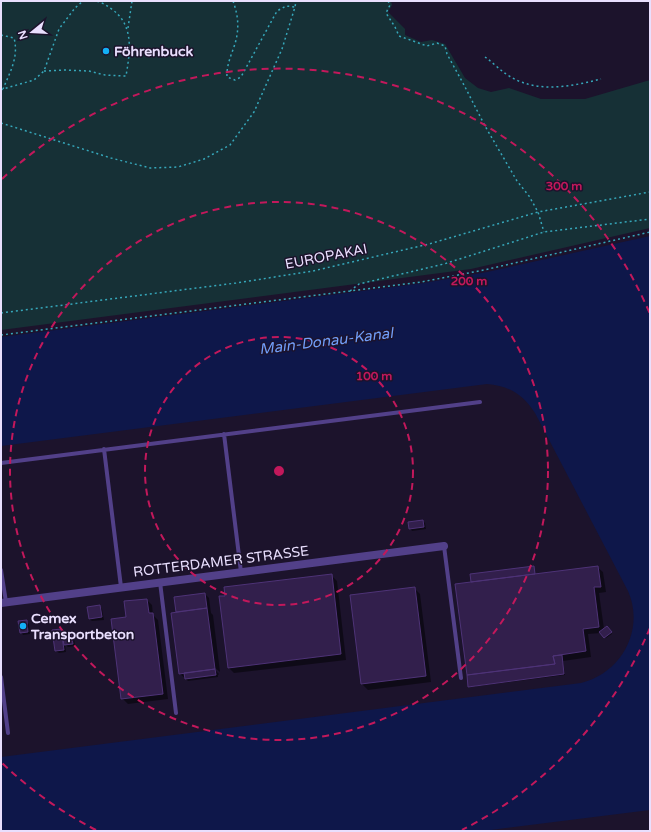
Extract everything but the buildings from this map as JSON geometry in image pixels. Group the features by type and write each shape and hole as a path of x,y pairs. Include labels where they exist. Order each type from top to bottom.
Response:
{"street":[{"name":"ROTTERDAMER STRASSE","path":"3,602 444,546"}],"lane":[{"path":"1,463 480,402"},
{"path":"224,434 241,572"},
{"path":"104,449 121,587"},
{"path":"444,546 461,678"},
{"path":"1,570 3,602"},
{"path":"160,582 176,713"},
{"path":"1,677 8,733"}],"path":[{"path":"2,90 34,80 44,70 59,29 75,8 83,1"},
{"path":"96,1 100,1 115,11 128,28"},
{"path":"44,70 89,71 104,75 126,76 130,55 128,28 132,1"},
{"path":"233,1 237,12 237,35 226,70 227,77 234,80 241,77 277,11 286,6 295,7"},
{"path":"1,123 111,158 150,168 178,167 204,159 230,145 254,112 282,49 296,1"},
{"path":"388,1 390,5 386,13 399,36 427,46 437,43 445,46 447,54 485,126 517,181 529,196 538,212 544,232"},
{"path":"1,35 14,38 16,46 15,61 2,90"},
{"path":"485,57 506,75 529,86 551,87 601,79"},
{"name":"EUROPAKAI","path":"1,313 236,283 313,270 429,244 538,212 650,192"},
{"path":"350,291 359,284 444,264 544,232 650,218"},
{"path":"1,335 421,282 484,270 650,232"}],"green space":[{"path":"1,1 391,1 392,5 388,12 405,29 405,35 421,42 432,40 445,44 465,78 478,88 491,92 509,88 541,99 585,99 650,80 650,228 471,269 1,330"}],"water":[{"name":"Main-Donau-Kanal","path":"650,236 650,810 483,831 1,831 1,757 581,683 595,678 608,670 618,660 626,648 634,620 633,605 628,591 535,413 526,401 509,389 487,384 1,446 1,337 424,283 487,272"}],"place":[{"name":"Föhrenbuck","path":"106,51"},
{"name":"Cemex Transportbeton","path":"23,626"}]}
